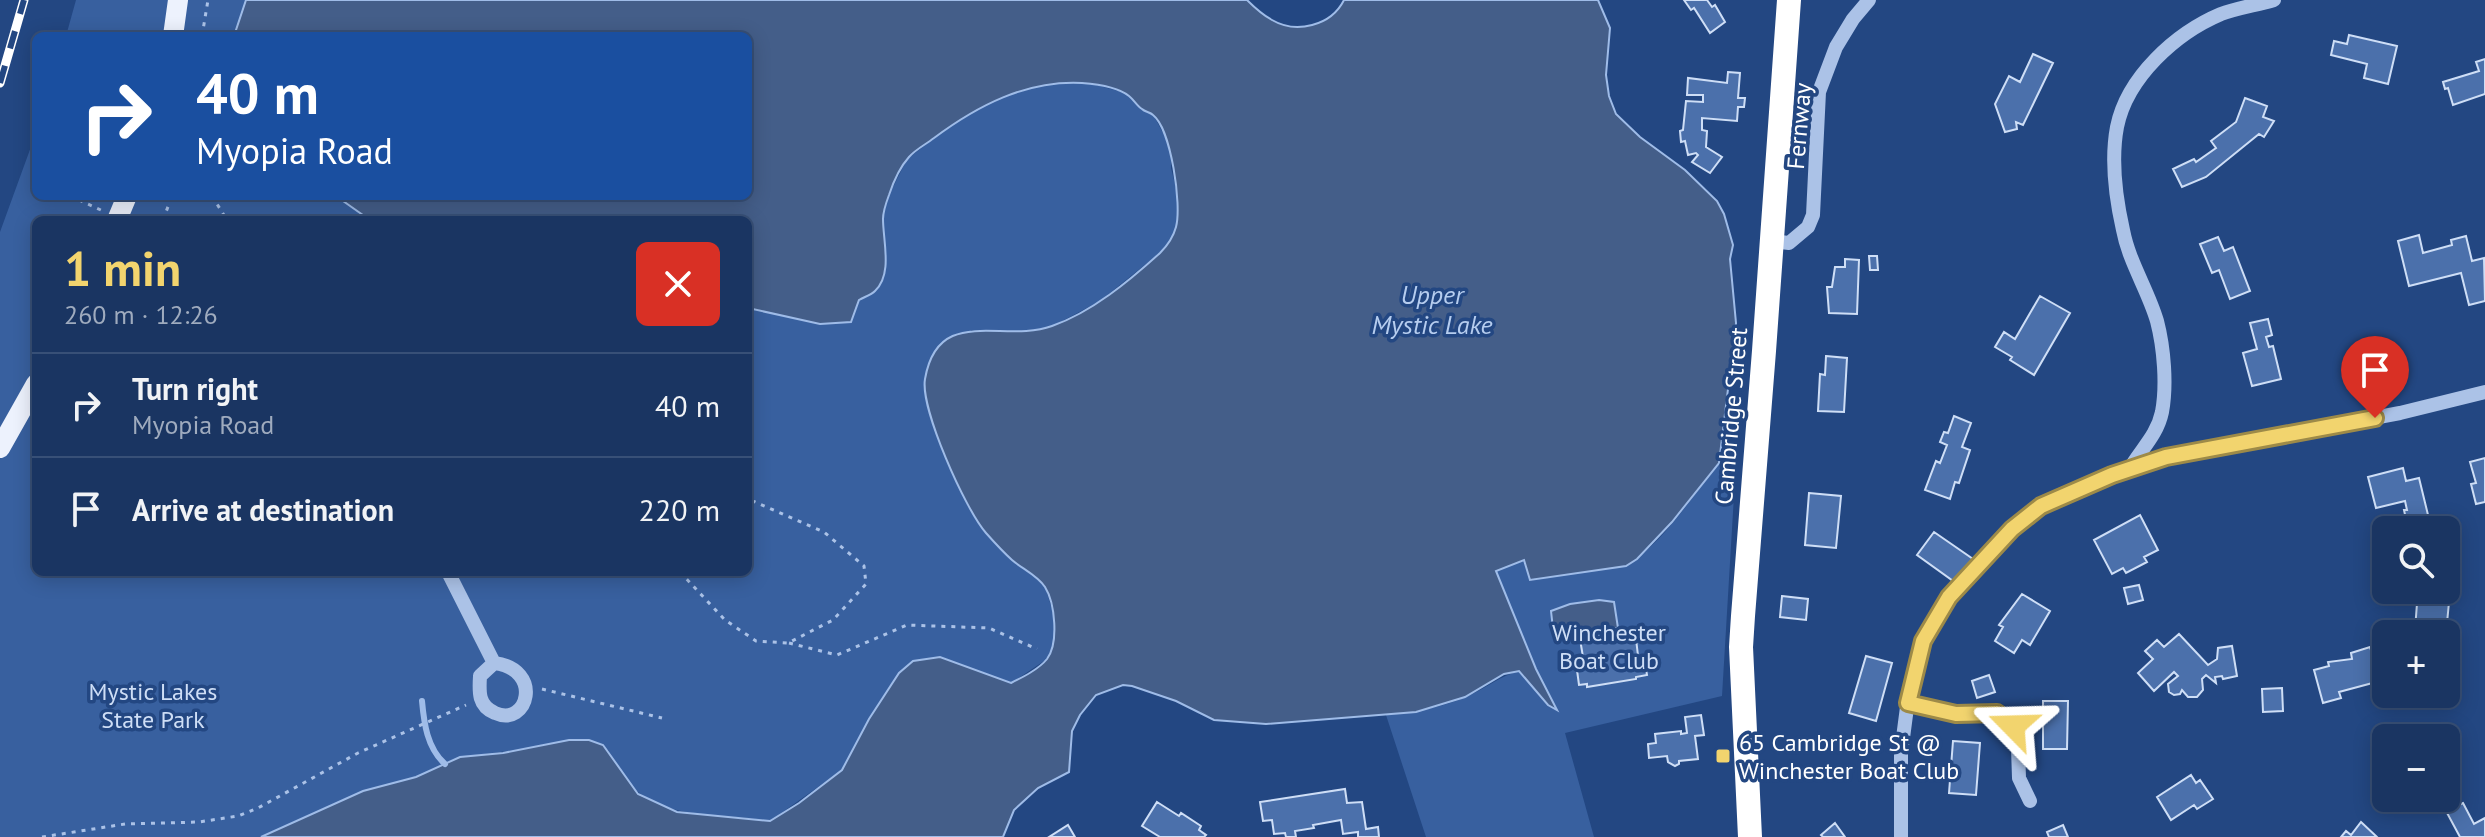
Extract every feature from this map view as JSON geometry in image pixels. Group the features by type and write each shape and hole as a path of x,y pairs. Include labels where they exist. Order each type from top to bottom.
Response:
{"highway":[{"name":"Cambridge Street","path":"1750,837 1741,647 1789,0"}],"main road":[{"path":"174,32 178,0"},
{"path":"0,448 32,391"}],"street":[{"name":"Fernway","path":"1772,241 1789,243 1808,227 1813,215 1819,92 1836,47 1869,0"},
{"path":"2129,470 2137,455 2151,440 2162,412 2163,362 2157,322 2123,231 2115,167 2117,126 2145,69 2176,40 2221,14 2274,0"},
{"path":"1901,837 1901,753 1908,703 1923,641 1949,597 2012,529 2041,506 2166,457 2400,413 2485,392"},
{"path":"450,576 494,663 512,668 527,686 521,708 511,715 498,715 487,709 480,699 480,676 494,663"},
{"path":"1908,703 1956,714 1997,713 2013,726 2018,747 2019,778 2030,801"}],"path":[{"path":"203,32 208,0"},
{"path":"752,501 824,532 864,566 866,584 833,620 788,643"},
{"path":"684,576 725,620 756,641 788,643 837,655 907,625 989,628 1037,649"},
{"path":"527,686 662,718"},
{"path":"42,837 125,824 199,822 238,816 358,753 480,699"}],"green space":[{"path":"76,0 246,0 235,32 67,32"},
{"name":"Mystic Lakes State Park","path":"1066,82 1092,84 1126,93 1154,116 1171,148 1171,168 1178,196 1177,224 1172,239 1162,251 1100,301 1051,327 1028,332 971,330 965,501 983,530 1011,559 1045,586 1054,616 1054,644 1047,659 1011,683 977,672 899,673 869,719 842,770 770,821 699,814 656,803 638,792 621,774 608,750 531,748 460,757 416,777 363,791 261,837 0,837 0,232 32,144 32,200 342,200 364,216 32,216 32,576 752,576 752,309 851,322 859,300 875,291 885,261 883,215 907,159 965,115 1002,97"},
{"name":"Winchester Boat Club","path":"1736,462 1722,696 1565,733 1594,837 1426,837 1386,715 1448,704 1519,671 1548,705 1556,709 1496,571 1524,560 1530,580 1626,566 1665,532 1719,463"}],"water":[{"name":"Upper Mystic Lake","path":"246,0 1247,0 1272,20 1302,27 1331,16 1344,0 1598,0 1610,28 1606,75 1616,114 1640,137 1685,170 1717,201 1733,245 1730,259 1736,323 1719,463 1672,522 1637,559 1626,566 1530,580 1524,560 1496,571 1536,669 1557,710 1548,705 1519,671 1504,674 1465,697 1416,712 1266,724 1214,720 1176,701 1123,685 1096,695 1080,715 1072,731 1069,772 1038,788 1014,810 1003,837 261,837 363,791 416,777 460,757 503,753 569,740 589,740 603,745 638,794 677,812 770,821 842,770 869,719 899,673 913,661 940,657 1011,683 1035,669 1047,659 1053,643 1053,613 1048,594 1038,579 1012,560 977,521 937,434 929,412 925,379 932,356 943,342 958,334 1052,326 1081,313 1109,295 1167,245 1176,227 1177,202 1174,168 1165,135 1153,115 1140,108 1129,96 1100,85 1061,83 1003,97 967,115 909,157 895,180 884,210 886,257 881,284 859,300 851,322 820,324 752,309 752,216 364,216 342,200 752,200 752,32 235,32"},
{"path":"1599,600 1614,602 1618,628 1554,638 1551,611 1570,604"}],"building":[{"path":"1684,0 1707,0 1712,7 1715,5 1725,22 1710,33 1694,8 1691,10"},
{"path":"2349,35 2397,46 2388,84 2364,78 2367,64 2331,55 2334,41 2347,44"},
{"path":"2033,54 2053,63 2023,125 2016,122 2017,129 2005,132 1995,104 2009,76 2020,82"},
{"path":"2485,59 2485,94 2453,105 2443,82 2479,71 2476,62"},
{"path":"1728,72 1740,73 1738,98 1745,98 1744,107 1738,107 1737,121 1702,118 1702,130 1707,131 1706,147 1722,157 1710,173 1692,162 1698,155 1688,155 1685,141 1681,142 1686,101 1703,102 1703,95 1687,95 1688,78 1727,83"},
{"path":"2245,98 2267,106 2263,117 2274,121 2264,137 2259,134 2206,177 2182,187 2173,169 2194,159 2196,162 2216,148 2211,141 2236,122"},
{"path":"2419,235 2423,253 2452,245 2451,240 2466,236 2472,261 2484,258 2485,301 2469,305 2461,273 2409,286 2398,241"},
{"path":"2218,237 2224,251 2233,247 2250,291 2230,299 2219,270 2212,273 2200,244"},
{"path":"1869,256 1877,256 1878,270 1870,270"},
{"path":"1845,259 1859,260 1857,314 1829,313 1827,287 1832,287 1835,267 1845,267"},
{"path":"2040,296 2070,313 2034,375 1995,347 2004,332 2015,339"},
{"path":"2268,319 2272,335 2266,337 2269,347 2273,346 2281,379 2252,386 2243,353 2257,349 2250,323"},
{"path":"1826,356 1847,358 1844,412 1818,411 1820,374 1825,375"},
{"path":"1954,416 1971,423 1962,447 1970,450 1950,499 1925,490 1936,461 1940,463 1947,445 1940,442 1944,432 1948,433"},
{"path":"2485,458 2485,502 2476,504 2471,484 2476,483 2470,462"},
{"path":"2403,468 2406,481 2419,478 2428,516 2405,516 2405,501 2376,508 2368,477"},
{"path":"1809,493 1841,496 1836,548 1805,545"},
{"path":"2140,515 2158,550 2144,557 2147,562 2126,573 2123,568 2112,574 2094,540"},
{"path":"1934,532 1973,559 1956,583 1917,555"},
{"path":"2139,585 2143,600 2128,604 2124,588"},
{"path":"2022,594 2050,611 2030,645 2022,640 2014,653 1995,641 2003,627 1999,625"},
{"path":"1782,596 1808,599 1806,620 1780,617"},
{"path":"2417,604 2449,604 2447,620 2416,620"},
{"path":"1629,632 1631,640 1636,639 1639,664 1635,666 1645,664 1647,675 1587,687 1587,684 1579,685 1577,670 1585,669 1580,639"},
{"path":"2179,634 2208,665 2217,659 2218,648 2232,646 2237,676 2215,677 2216,683 2206,675 2202,679 2203,690 2197,697 2188,697 2182,690 2174,695 2169,692 2168,684 2178,676 2174,672 2154,691 2138,673 2153,659 2145,651 2157,640 2164,647"},
{"path":"2370,647 2372,683 2339,692 2341,698 2323,703 2314,670 2329,666 2328,662 2352,659 2351,653"},
{"path":"1866,656 1892,663 1876,721 1849,713"},
{"path":"1989,675 1995,692 1977,698 1972,681"},
{"path":"2282,688 2283,711 2263,712 2262,689"},
{"path":"2043,701 2068,701 2067,749 2043,749"},
{"path":"1701,715 1704,735 1695,736 1698,759 1679,761 1675,766 1668,762 1667,756 1649,758 1648,744 1656,743 1655,734 1687,733 1685,717"},
{"path":"1953,741 1980,743 1976,795 1949,793"},
{"path":"2191,775 2196,783 2200,780 2213,799 2197,809 2194,805 2171,820 2157,797"},
{"path":"1345,789 1347,803 1362,802 1366,829 1378,827 1379,837 1358,837 1358,832 1343,834 1341,820 1313,825 1314,828 1295,831 1296,837 1286,837 1285,833 1274,834 1272,820 1263,821 1260,802"},
{"path":"1157,802 1201,826 1199,830 1206,835 1160,837 1142,826"},
{"path":"2463,803 2474,824 2485,818 2485,837 2460,837 2447,812 2460,812"},
{"path":"2361,822 2377,837 2341,837 2346,831 2351,835"},
{"path":"1835,823 1845,837 1821,835"},
{"path":"1068,825 1075,837 1049,837"},
{"path":"2063,825 2068,837 2049,837 2047,832"}],"waterway":[{"path":"422,701 430,743 445,764"}],"railway":[{"path":"0,83 24,0"}],"place":[{"name":"65 Cambridge St @ Winchester Boat Club","path":"1723,756"}],"route":[{"path":"2013,726 1997,713 1956,714 1908,703 1923,641 1949,597 2012,529 2041,506 2112,475 2166,457 2375,418"}]}
